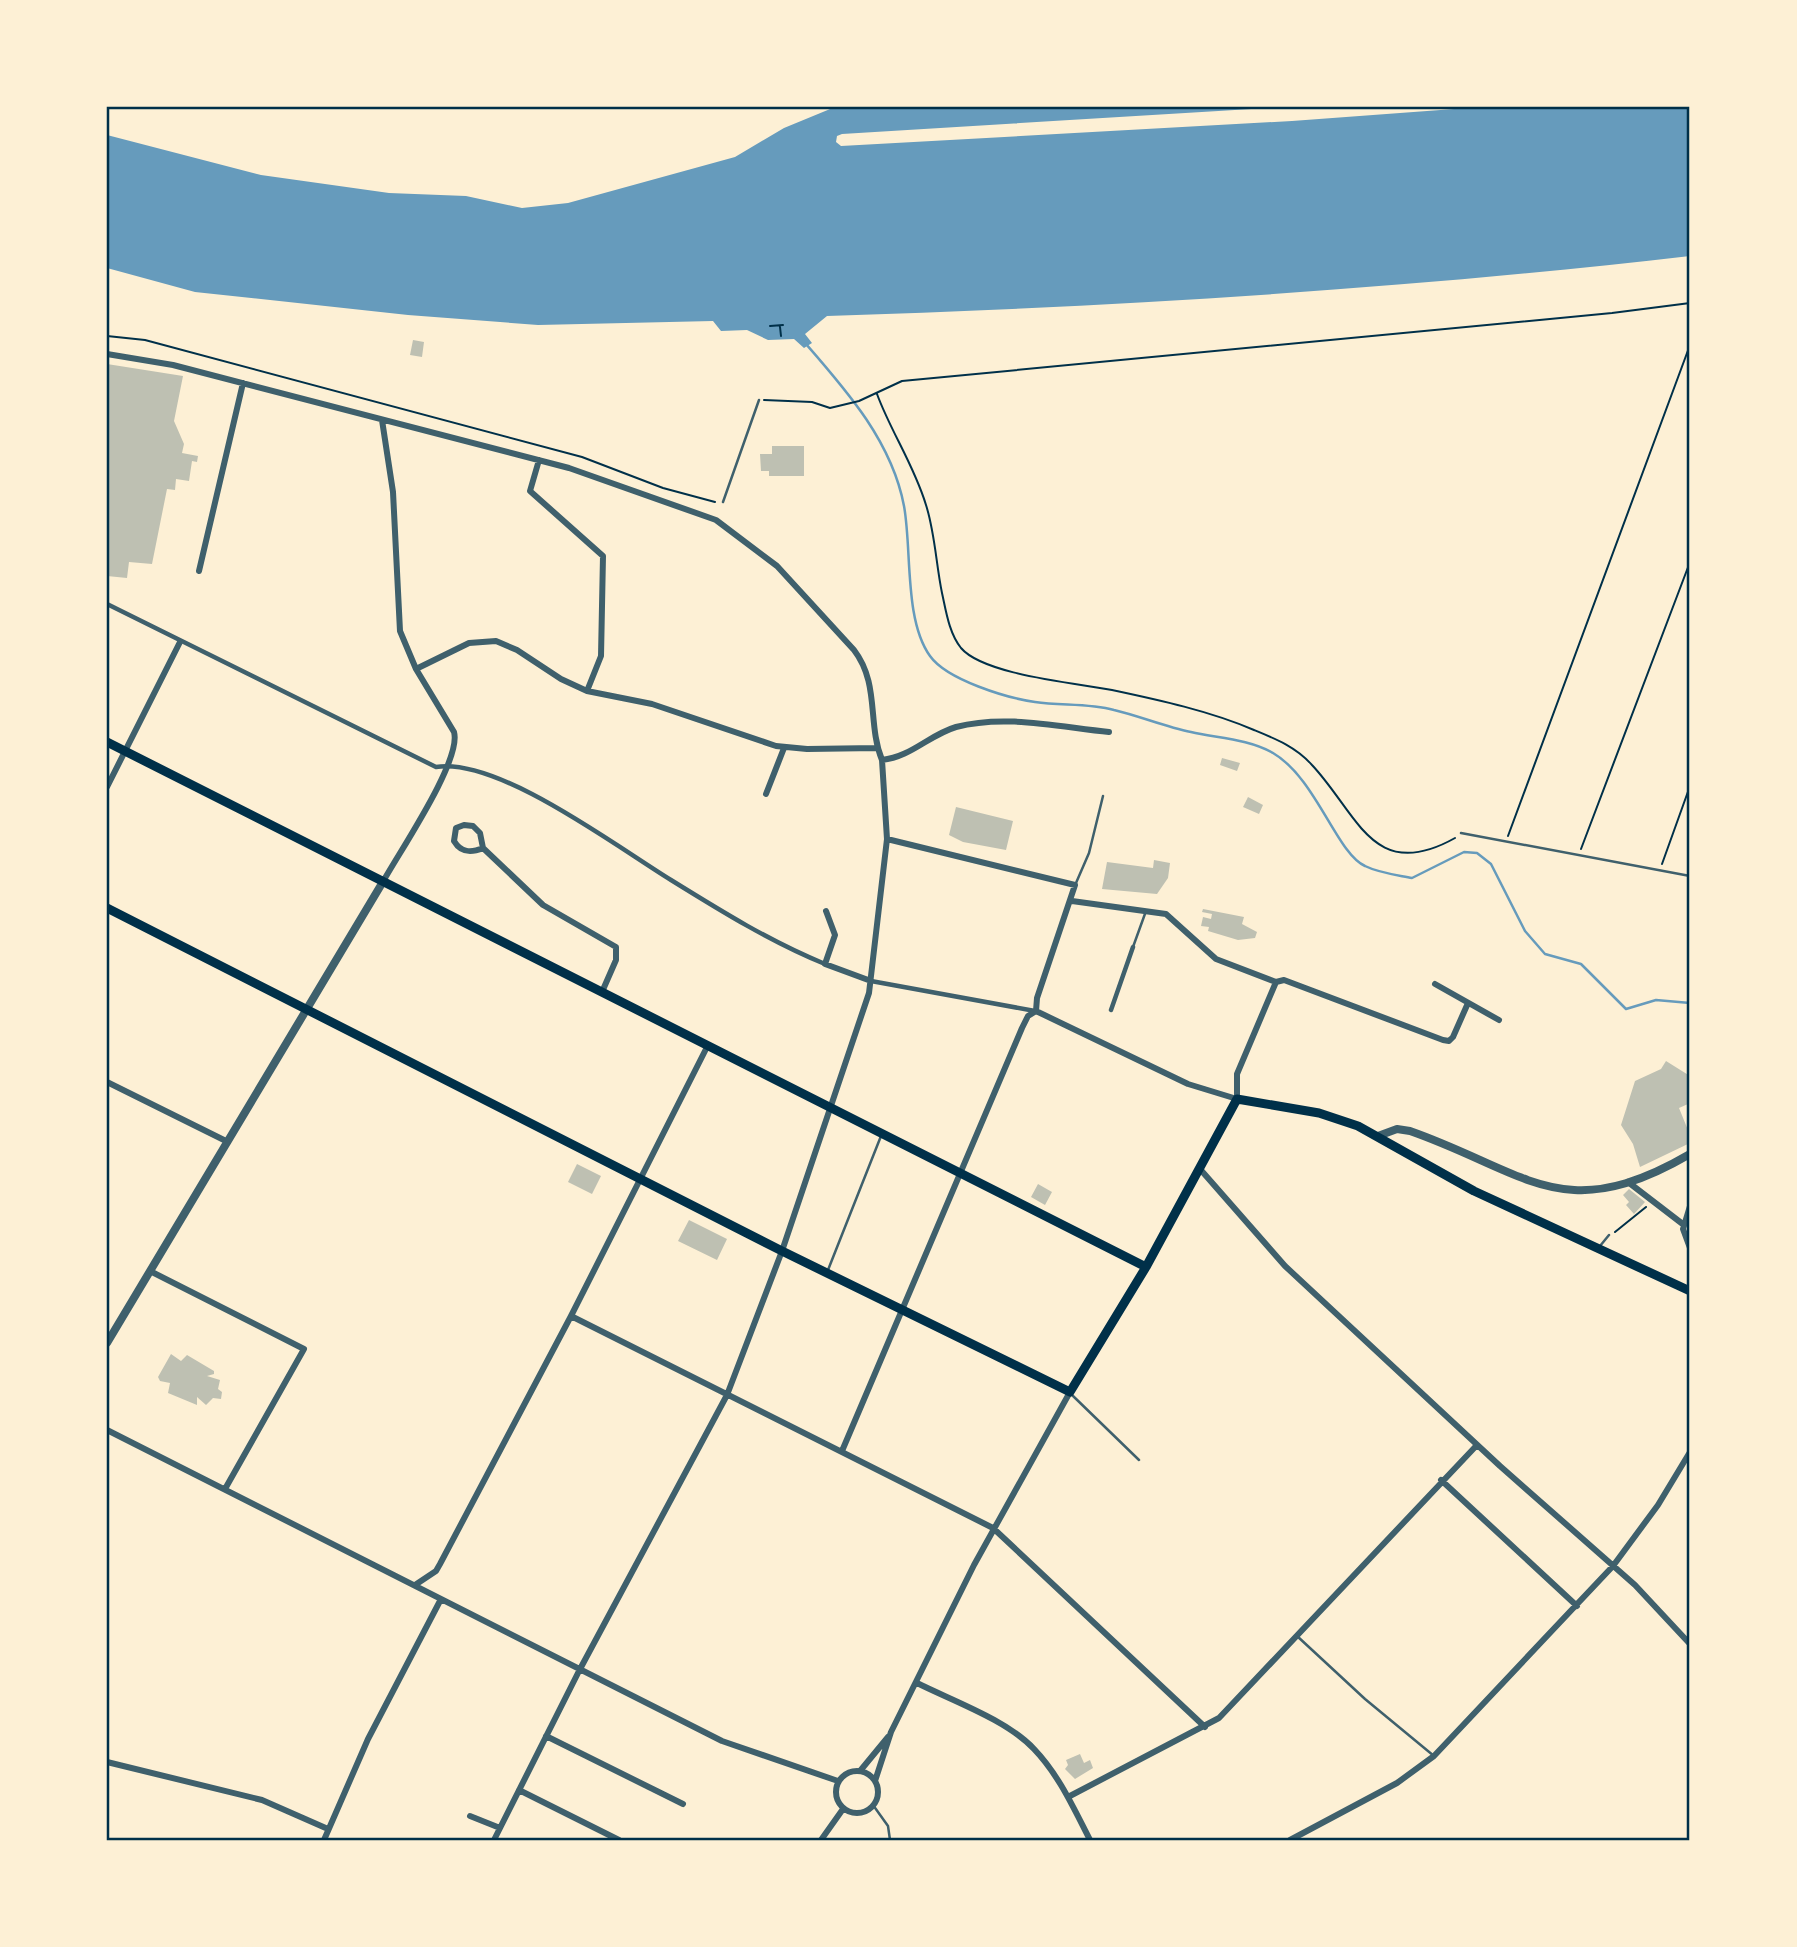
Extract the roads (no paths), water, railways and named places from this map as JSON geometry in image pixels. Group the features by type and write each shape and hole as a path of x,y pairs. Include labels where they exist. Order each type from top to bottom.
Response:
{"main road":[{"path":"107,742 1146,1267"},
{"path":"107,908 782,1251 1070,1392 1146,1267 1237,1099 1319,1113 1378,1136 1455,1182 1690,1291"}],"street":[{"path":"107,354 173,365 539,460 716,520 776,566 865,664 872,684 877,748 882,760 887,839 871,981 831,1108 782,1251 727,1395 579,1671 494,1840"},
{"path":"199,571 243,383"},
{"path":"107,1343 383,880 450,765 456,748 454,732 416,669 398,621 393,492 382,420"},
{"path":"539,460 530,491 603,556 601,656 587,691"},
{"path":"107,604 436,767 460,765 519,787 763,936 825,964 871,981 1036,1011 1188,1084 1237,1099 1237,1074 1276,982"},
{"path":"416,669 469,643 496,641 517,650 561,679 587,691 652,704 784,748 877,748"},
{"path":"107,787 180,642"},
{"path":"882,760 900,757 947,731 978,723 1017,722 1109,732"},
{"path":"766,794 784,748"},
{"path":"483,848 469,852 457,847 454,841 456,828 473,826 480,833 483,848 543,905 615,947 616,960 602,992"},
{"path":"887,839 1075,885 1072,901 1037,998 1036,1011"},
{"path":"1072,901 1166,914 1216,959 1276,982 1297,985 1449,1041 1468,1003"},
{"path":"825,964 835,935 826,911"},
{"path":"1111,1010 1133,947"},
{"path":"1435,984 1499,1020"},
{"path":"842,1451 1021,1028 1028,1016 1036,1011"},
{"path":"415,1585 436,1571 440,1564 571,1316 707,1047"},
{"path":"107,1082 228,1142"},
{"path":"1378,1136 1397,1129 1410,1130 1550,1189 1577,1192 1628,1182 1665,1169 1690,1154"},
{"path":"1200,1169 1285,1266 1477,1445 1659,1608 1690,1644"},
{"path":"1628,1182 1683,1227 1690,1248"},
{"path":"1683,1227 1690,1206"},
{"path":"150,1271 304,1349 225,1489"},
{"path":"571,1316 993,1528 1205,1727"},
{"path":"875,1781 860,1771 847,1773 838,1781 836,1796 843,1809 856,1813 873,1805 878,1793 875,1781 891,1732 993,1528 1070,1392"},
{"path":"107,1430 722,1741 838,1781"},
{"path":"1068,1797 1205,1727 1230,1708 1441,1480 1477,1445"},
{"path":"1290,1840 1397,1783 1434,1756 1613,1566 1658,1505 1690,1452"},
{"path":"1441,1480 1577,1606"},
{"path":"324,1840 372,1731 441,1599"},
{"path":"917,1683 1013,1732 1041,1757 1068,1797 1090,1840"},
{"path":"860,1771 891,1732"},
{"path":"546,1736 683,1804"},
{"path":"107,1762 262,1800 328,1829"},
{"path":"519,1790 619,1840"},
{"path":"821,1840 843,1809"},
{"path":"470,1816 500,1828"}],"lane":[{"path":"723,502 759,400"},
{"path":"1075,885 1089,853 1103,796"},
{"path":"1461,833 1690,876"},
{"path":"1133,947 1146,911"},
{"path":"827,1273 881,1135"},
{"path":"1599,1248 1609,1235"},
{"path":"1070,1392 1139,1460"},
{"path":"1297,1636 1365,1699 1434,1756"},
{"path":"873,1805 883,1814 890,1840"}],"water":[{"path":"835,107 1283,107 842,134 837,136 836,142 841,146 1292,121 1481,107 1690,107 1690,256 1475,278 1259,295 827,316 805,334 812,343 804,348 794,339 768,340 747,330 721,331 713,321 538,325 408,315 195,292 107,268 107,135 261,175 389,193 466,196 522,208 568,203 735,157 784,128"}],"waterway":[{"path":"806,344 852,399 879,439 889,460 904,506 916,623 922,641 938,665 963,680 1023,700 1104,708 1181,730 1264,748 1288,765 1302,780 1345,847 1365,866 1412,878 1464,852 1477,853 1491,864 1525,931 1545,954 1581,964 1626,1009 1656,1000 1690,1003"}]}
